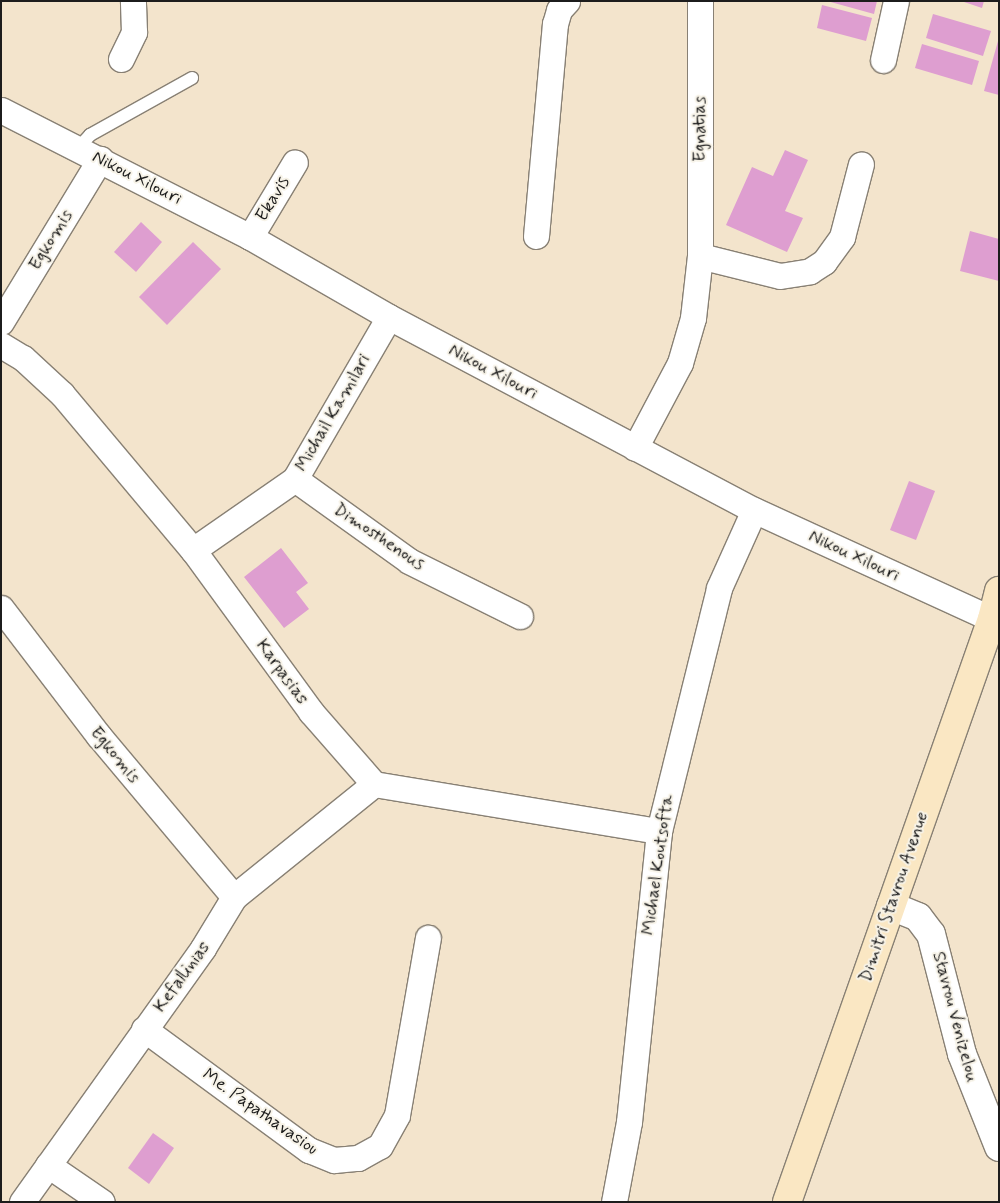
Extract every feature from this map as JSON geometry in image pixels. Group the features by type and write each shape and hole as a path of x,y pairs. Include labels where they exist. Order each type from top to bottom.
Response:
{"main road":[{"name":"Dimitri Stavrou Avenue","path":"787,1202 992,619 999,591"}],"street":[{"path":"121,59 134,32 132,1"},
{"path":"536,236 555,24 559,10 567,1"},
{"name":"Egnatias","path":"635,448 680,363 692,318 700,256 700,1"},
{"path":"883,60 896,1"},
{"name":"Nikou Xilouri","path":"1,110 100,158 250,237 389,317 754,510 992,619"},
{"name":"Egkomis","path":"1,322 100,158"},
{"name":"Ekavis","path":"250,237 295,162"},
{"path":"700,256 780,276 810,271 824,262 842,237 861,164"},
{"name":"Michail Kamilari","path":"193,550 295,479 389,317"},
{"name":"Karpasias","path":"1,344 23,358 62,394 193,550 311,712 374,784"},
{"name":"Dimosthenous","path":"295,479 409,561 520,616"},
{"name":"Michael Koutsofta","path":"614,1202 629,1122 659,831 719,588 754,510"},
{"name":"Egkomis","path":"1,608 99,736 234,897"},
{"path":"374,784 659,831"},
{"name":"Kefallinias","path":"22,1202 203,948 234,897 374,784"},
{"name":"Stavrou Venizelou","path":"891,906 918,917 931,934 962,1054 999,1147"},
{"name":"Me. Papathavasiou","path":"144,1029 309,1150 334,1160 358,1158 380,1146 388,1136 397,1115 428,938"},
{"path":"48,1165 102,1202"}],"lane":[{"path":"78,148 90,134 192,78"}],"building":[{"path":"827,1 877,1 874,14"},
{"path":"961,1 984,1 982,8"},
{"path":"822,5 872,18 866,41 817,28"},
{"path":"933,14 991,31 983,56 926,38"},
{"path":"999,41 999,95 984,91"},
{"path":"922,44 979,61 972,85 915,68"},
{"path":"785,150 808,160 785,211 803,218 787,252 726,225 752,167 773,176"},
{"path":"141,222 162,242 136,272 114,252"},
{"path":"970,231 999,239 999,281 960,271"},
{"path":"193,242 221,269 167,325 139,297"},
{"path":"909,481 935,491 916,540 890,530"},
{"path":"281,548 308,583 296,592 309,609 284,628 244,577"},
{"path":"153,1133 174,1148 149,1184 128,1168"}]}
